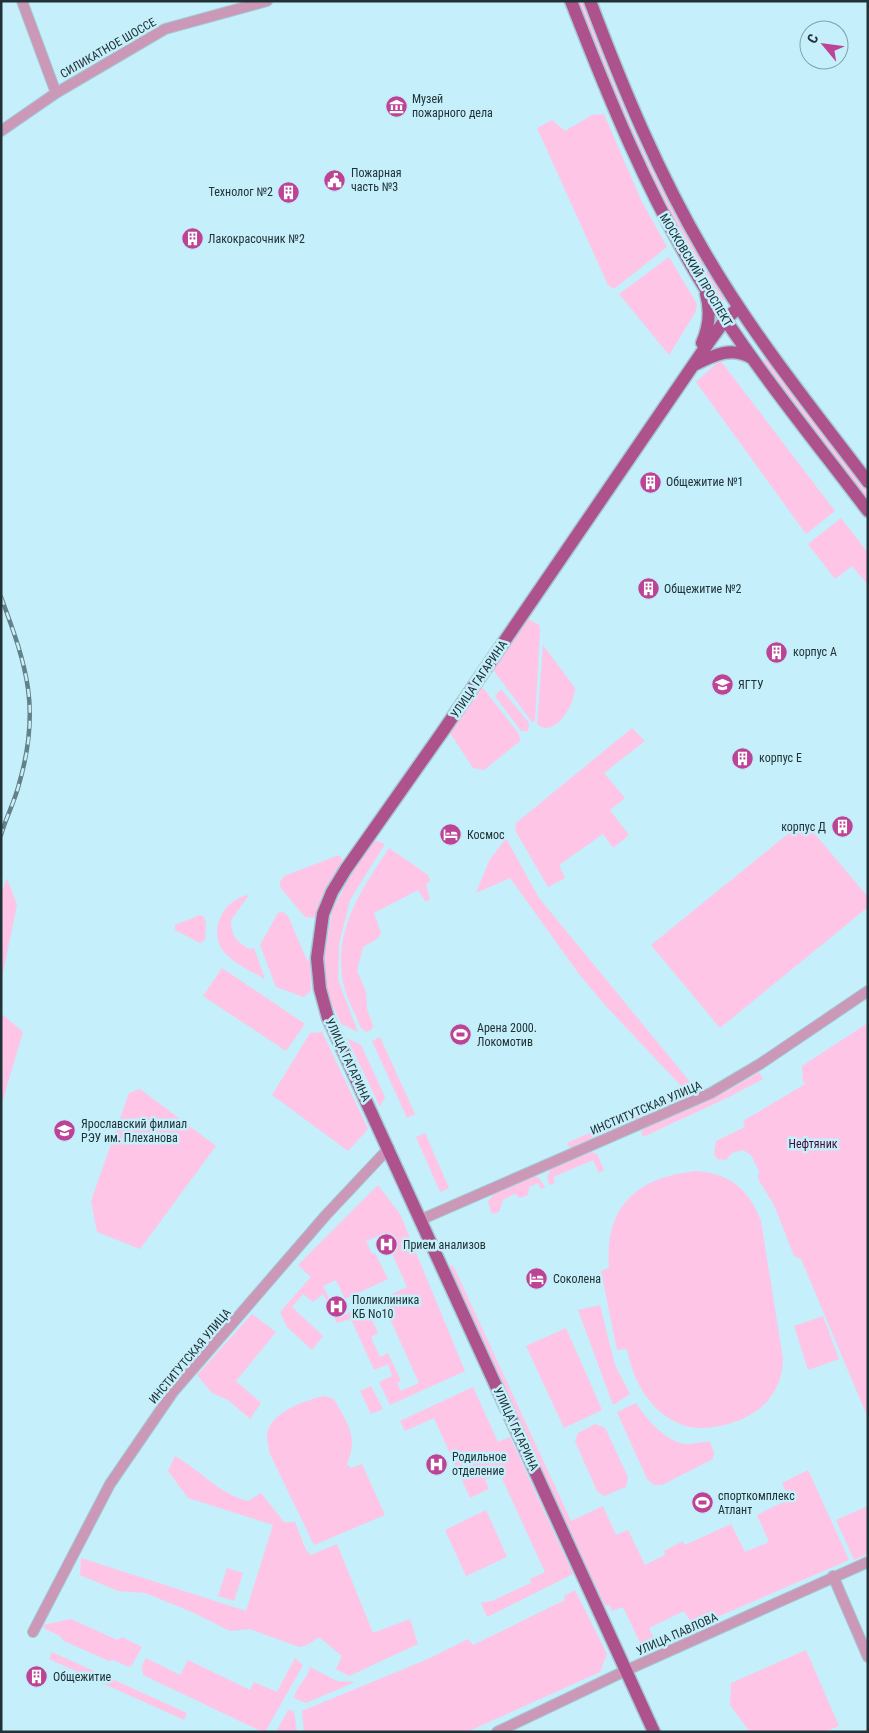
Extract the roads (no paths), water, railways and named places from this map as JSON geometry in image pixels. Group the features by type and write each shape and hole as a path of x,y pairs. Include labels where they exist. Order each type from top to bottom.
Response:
{"main road":[{"name":"МОСКОВСКИЙ ПРОСПЕКТ","path":"571,1 625,138 664,216 703,284 725,320 752,358 868,511"},
{"name":"МОСКОВСКИЙ ПРОСПЕКТ","path":"590,1 632,108 694,234 738,308 868,482"},
{"path":"692,366 708,327 709,314 703,284"},
{"name":"УЛИЦА ГАГАРИНА","path":"654,1732 328,1018 320,989 317,958 324,914 346,869 443,731 692,366 725,320 738,308"},
{"path":"692,366 726,352 735,351 752,358"}],"street":[{"path":"22,1 56,93"},
{"name":"СИЛИКАТНОЕ ШОССЕ","path":"1,131 56,93 165,29 267,1"},
{"name":"ИНСТИТУТСКАЯ УЛИЦА","path":"420,1220 711,1094 754,1068 868,991"},
{"name":"ИНСТИТУТСКАЯ УЛИЦА","path":"33,1632 110,1484 173,1392 326,1215 388,1148"},
{"name":"УЛИЦА ПАВЛОВА","path":"497,1732 627,1670 833,1576 868,1562"},
{"path":"833,1576 868,1657"}],"railway":[{"path":"1,597 24,667 30,710 26,757 17,790 1,835"}],"place":[{"name":"Музей пожарного дела","path":"396,106"},
{"name":"Пожарная часть №3","path":"335,180"},
{"name":"Технолог №2","path":"289,192"},
{"name":"Лакокрасочник №2","path":"192,239"},
{"name":"Общежитие №1","path":"650,482"},
{"name":"Общежитие №2","path":"648,589"},
{"name":"корпус А","path":"777,652"},
{"name":"ЯГТУ","path":"722,685"},
{"name":"корпус Е","path":"743,758"},
{"name":"корпус Д","path":"842,827"},
{"name":"Космос","path":"451,835"},
{"name":"Арена 2000. Локомотив","path":"461,1035"},
{"name":"Ярославский филиал РЭУ им. Плеханова","path":"65,1131"},
{"name":"Прием анализов","path":"387,1245"},
{"name":"Соколена","path":"537,1279"},
{"name":"Поликлиника КБ No10","path":"336,1307"},
{"name":"Родильное отделение","path":"436,1464"},
{"name":"спорткомплекс Атлант","path":"702,1503"},
{"name":"Общежитие","path":"37,1677"}],"park label":[{"name":"Нефтяник","path":"813,1144"}]}
